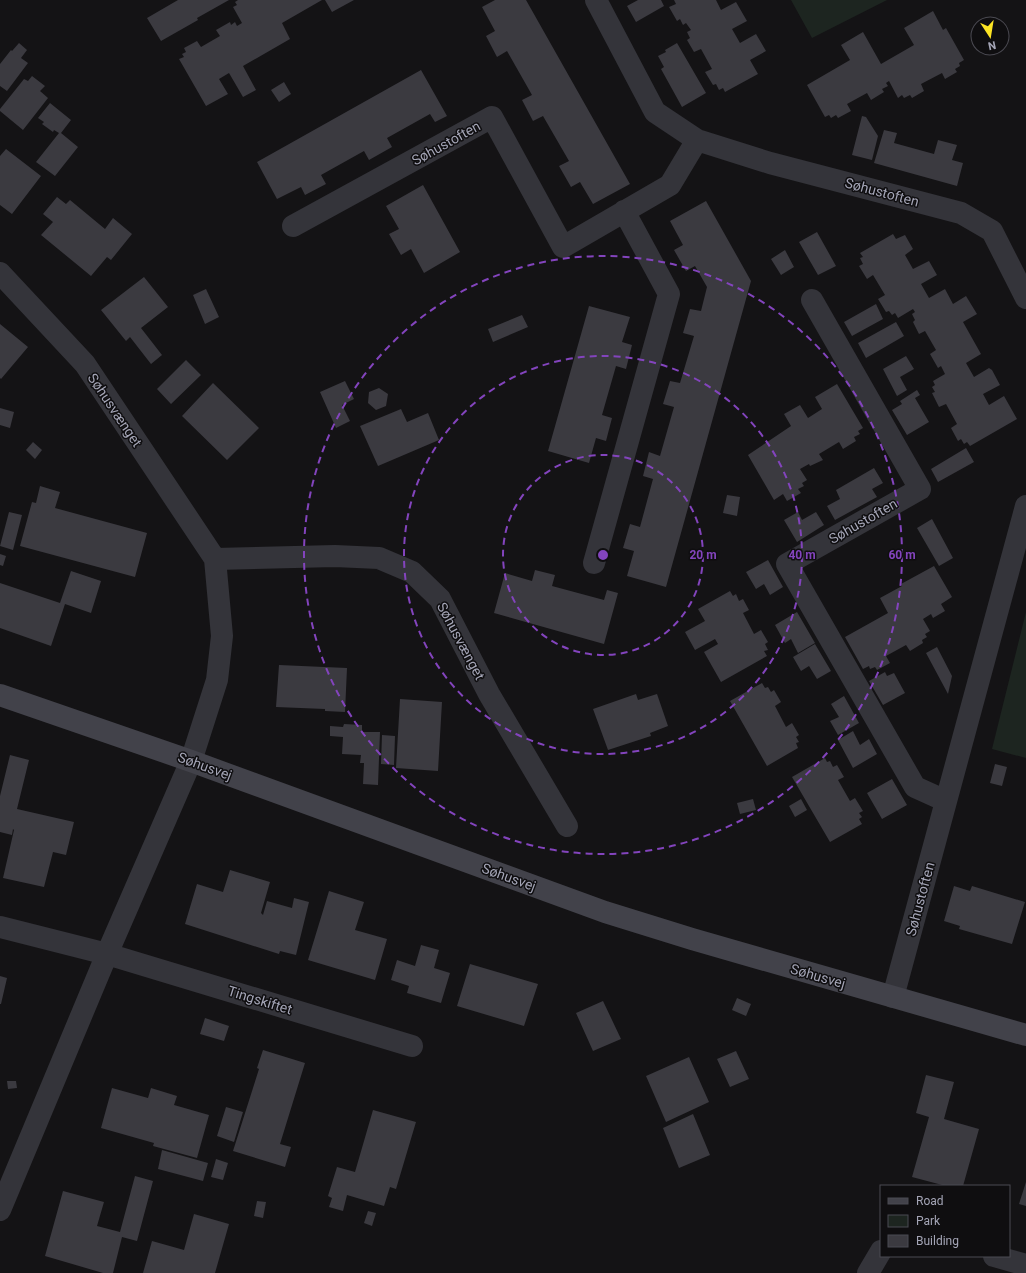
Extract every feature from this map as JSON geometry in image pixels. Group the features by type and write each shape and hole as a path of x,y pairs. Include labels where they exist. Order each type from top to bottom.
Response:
{"street":[{"name":"Søhustoften","path":"596,0 655,112 697,140 770,163 961,213 992,231 1026,298"},
{"name":"Søhustoften","path":"294,226 492,118 563,246 670,185 697,140"},
{"path":"594,564 669,294 624,211"},
{"name":"Søhusvænget","path":"0,273 85,364 215,559 222,636 217,680 191,761"},
{"name":"Søhustoften","path":"812,300 920,489 787,564 915,787 946,801"},
{"name":"Søhustoften","path":"893,997 1026,506"},
{"name":"Søhusvænget","path":"215,559 335,556 380,558 412,572 440,600 489,694 567,826"},
{"name":"Søhusvej","path":"0,695 191,761 605,912 692,939 1026,1034"},
{"path":"0,1210 107,954 191,761"},
{"name":"Tingskiftet","path":"0,926 107,954 412,1046"},
{"path":"868,1273 880,1253"},
{"path":"998,1257 1026,1265"}],"green space":[{"path":"791,0 887,0 812,38"},
{"path":"1026,612 1026,758 992,749"}],"building":[{"path":"178,0 229,0 161,41 147,18"},
{"path":"238,0 322,0 282,23 290,39 243,66 256,90 243,97 229,73 219,79 228,94 206,106 179,59 184,57 182,54 186,52 184,48 197,41 201,47 220,36 216,30 230,22 231,25 235,22 237,26 242,23 233,7 237,5 235,2"},
{"path":"325,0 354,0 332,12"},
{"path":"495,0 526,0 630,184 593,204 580,182 571,187 559,166 569,161 543,116 533,121 522,100 532,95 507,51 497,57 486,36 495,31 482,7"},
{"path":"638,0 661,0 664,6 636,22 627,6"},
{"path":"674,0 716,0 721,10 736,2 747,21 732,29 740,43 756,34 766,51 750,60 758,74 725,92 723,88 719,90 716,84 713,85 705,72 712,69 701,49 694,52 687,40 690,38 687,32 691,30 686,23 683,25 680,19 677,21 669,7 676,4"},
{"path":"933,11 943,30 946,28 964,60 959,63 960,66 955,69 957,72 945,79 942,73 921,84 924,91 912,98 910,95 904,98 902,95 898,98 889,81 886,83 888,86 882,89 884,92 871,100 867,93 847,104 851,111 838,118 836,115 831,118 829,115 825,117 807,85 850,60 841,45 863,32 881,64 914,45 904,28"},
{"path":"19,43 27,50 21,58 28,63 7,91 0,86 0,64 11,50 12,51"},
{"path":"677,43 706,93 682,107 661,69 664,67 658,56 666,52 665,50"},
{"path":"421,70 447,116 435,122 430,114 387,138 392,147 369,160 364,151 321,175 326,184 305,195 301,187 277,199 257,162"},
{"path":"32,76 45,86 40,91 48,98 23,130 0,111 0,109 24,79 28,81"},
{"path":"284,82 291,94 279,102 271,90"},
{"path":"50,103 71,120 61,133 78,147 55,176 36,162 59,133 54,130 53,132 42,124 44,122 38,118"},
{"path":"862,116 866,117 878,136 872,160 852,155"},
{"path":"884,130 897,133 894,143 934,154 938,140 957,145 952,160 963,163 957,186 874,163"},
{"path":"6,149 41,176 12,214 0,205 0,156"},
{"path":"423,185 460,252 424,273 411,249 401,255 389,234 399,229 386,206"},
{"path":"57,197 66,204 70,200 105,229 113,218 132,234 111,260 107,257 91,276 41,235 53,222 43,214"},
{"path":"706,201 751,281 666,587 627,576 634,551 623,548 630,524 640,527 653,479 643,476 649,452 660,456 674,407 663,404 670,381 680,383 694,336 683,333 690,309 701,311 707,287 695,266 686,271 674,250 683,245 670,221"},
{"path":"817,232 836,266 818,275 799,242"},
{"path":"893,234 896,239 905,235 913,249 905,255 913,269 929,261 937,275 921,284 929,298 945,289 953,304 966,296 977,314 963,322 981,354 966,363 974,377 989,368 992,370 1000,385 983,394 989,405 1004,396 1017,419 970,446 967,442 964,444 961,439 958,441 951,428 957,424 946,404 939,407 932,393 935,392 932,387 935,385 933,381 945,374 941,366 938,368 930,354 936,350 925,331 919,334 913,322 915,320 912,314 915,312 913,309 898,318 895,313 892,315 889,311 886,312 878,299 885,295 873,275 867,279 859,266 863,264 860,258 863,257 860,253"},
{"path":"785,250 794,267 781,275 771,259"},
{"path":"144,277 168,307 141,328 162,355 151,364 130,337 126,341 101,310"},
{"path":"206,289 219,317 205,324 193,295"},
{"path":"876,304 883,319 852,336 844,322"},
{"path":"589,306 630,317 622,342 632,345 626,369 616,366 602,415 612,418 606,441 596,438 589,463 548,451"},
{"path":"522,315 528,327 493,342 488,329"},
{"path":"896,322 904,336 866,358 858,343"},
{"path":"0,324 28,347 1,379 0,378"},
{"path":"906,356 914,369 900,377 907,390 897,396 883,369"},
{"path":"186,360 201,375 171,404 157,389"},
{"path":"345,381 354,399 342,405 350,421 336,428 320,392"},
{"path":"213,383 259,428 227,460 182,416"},
{"path":"837,384 863,428 858,431 860,434 854,437 856,441 843,449 839,442 819,454 823,460 810,466 809,464 800,469 807,480 802,483 804,486 798,489 801,493 787,501 783,494 774,500 748,455 791,426 784,414 800,405 808,418 822,409 815,397"},
{"path":"379,388 388,394 386,406 376,410 368,403 369,392"},
{"path":"917,390 920,395 915,398 929,422 907,435 892,410 902,404 900,401"},
{"path":"0,408 14,412 10,428 0,425"},
{"path":"401,409 407,422 428,413 439,440 378,466 360,426"},
{"path":"33,442 42,450 35,459 26,450"},
{"path":"966,448 974,462 938,482 931,469"},
{"path":"874,468 883,483 872,489 877,497 835,520 827,506 840,499 836,490"},
{"path":"40,486 60,492 55,508 147,533 135,577 20,546 32,502 36,503"},
{"path":"727,495 740,497 737,516 723,513"},
{"path":"9,512 22,515 13,550 0,546"},
{"path":"798,512 802,520 816,512 824,525 797,542 784,520"},
{"path":"932,519 953,558 939,566 917,528"},
{"path":"0,554 6,556 3,566 0,565"},
{"path":"768,560 783,587 770,595 764,584 756,589 746,572"},
{"path":"934,566 952,597 941,604 945,611 933,618 931,614 923,619 930,631 925,634 927,637 922,640 923,643 910,651 906,645 886,656 890,663 877,670 875,667 870,669 869,666 863,669 845,637 888,613 880,598 902,586 901,584"},
{"path":"535,570 555,575 552,586 604,600 607,590 618,593 604,644 494,613 505,573 532,581"},
{"path":"71,571 101,581 91,613 65,604 51,646 0,628 0,583 60,603"},
{"path":"730,591 733,596 736,594 739,601 743,599 749,610 743,613 754,634 761,630 768,642 765,644 768,650 764,651 767,656 721,682 704,652 718,644 715,639 695,650 685,632 705,621 698,609"},
{"path":"797,612 815,643 798,653 791,639 785,643 775,625"},
{"path":"815,644 831,671 817,679 809,666 801,671 793,657"},
{"path":"937,647 952,676 948,694 926,653"},
{"path":"279,665 347,668 345,712 325,711 325,709 276,707"},
{"path":"885,672 887,676 894,673 905,693 883,705 869,681"},
{"path":"762,683 765,688 768,687 771,692 774,690 781,702 775,706 786,727 792,723 799,735 796,737 799,742 796,743 798,748 767,766 730,701"},
{"path":"636,694 638,700 657,694 668,726 650,733 651,736 608,750 593,709"},
{"path":"844,696 859,723 838,735 830,721 839,717 831,704"},
{"path":"400,699 442,702 438,771 396,768"},
{"path":"344,724 362,725 362,732 380,732 378,785 363,784 364,763 360,763 361,755 342,754 343,737 330,736 330,726 343,727"},
{"path":"853,731 860,745 869,739 877,754 853,768 838,740"},
{"path":"382,735 395,736 394,765 381,764"},
{"path":"10,755 29,760 17,809 74,822 66,855 53,852 44,887 3,878 14,830 13,829 12,835 0,832 0,796"},
{"path":"825,758 827,762 830,761 833,767 837,765 844,777 838,780 850,801 855,798 863,811 859,813 862,817 859,819 862,824 830,842 792,777"},
{"path":"995,764 1007,767 1002,786 990,783"},
{"path":"892,779 907,805 882,819 867,793"},
{"path":"753,799 756,810 740,814 737,803"},
{"path":"801,799 807,810 795,817 789,806"},
{"path":"230,870 270,882 261,913 263,915 267,901 292,908 294,898 309,902 296,955 280,951 279,954 185,924 197,884 223,892"},
{"path":"954,886 970,891 972,886 1025,902 1012,944 959,929 960,926 944,921"},
{"path":"329,891 364,902 355,930 387,939 375,980 308,960"},
{"path":"421,945 439,950 434,968 450,973 441,1003 407,993 409,986 391,980 397,960 415,966"},
{"path":"470,964 538,984 524,1026 457,1006"},
{"path":"0,976 7,978 1,1004 0,1004"},
{"path":"737,998 751,1004 746,1016 732,1010"},
{"path":"603,1001 621,1039 593,1051 576,1013"},
{"path":"205,1018 229,1026 224,1041 200,1034"},
{"path":"263,1050 305,1063 280,1144 291,1147 285,1167 233,1151 259,1069 257,1068"},
{"path":"736,1051 749,1079 730,1087 717,1059"},
{"path":"689,1057 709,1102 666,1122 646,1076"},
{"path":"926,1075 954,1082 944,1119 979,1129 963,1185 942,1185 912,1177 929,1117 916,1113"},
{"path":"7,1081 16,1081 17,1088 8,1089"},
{"path":"112,1088 148,1098 151,1088 177,1096 174,1105 209,1115 197,1158 153,1146 154,1143 101,1128"},
{"path":"226,1107 243,1112 234,1142 217,1136"},
{"path":"373,1110 416,1122 396,1189 390,1187 384,1206 347,1195 343,1211 329,1207 332,1198 328,1196 337,1167 355,1172"},
{"path":"693,1114 710,1155 679,1168 663,1128"},
{"path":"162,1150 208,1163 203,1181 158,1169"},
{"path":"216,1159 228,1163 223,1180 211,1177"},
{"path":"135,1176 153,1181 137,1241 122,1237 113,1273 103,1273 45,1256 63,1191 104,1202 97,1226 120,1232"},
{"path":"1026,1182 1026,1206 1019,1204"},
{"path":"257,1201 266,1202 263,1218 254,1216"},
{"path":"368,1211 376,1213 372,1226 364,1223"},
{"path":"194,1214 229,1224 215,1273 143,1273 152,1241 184,1250"}]}
